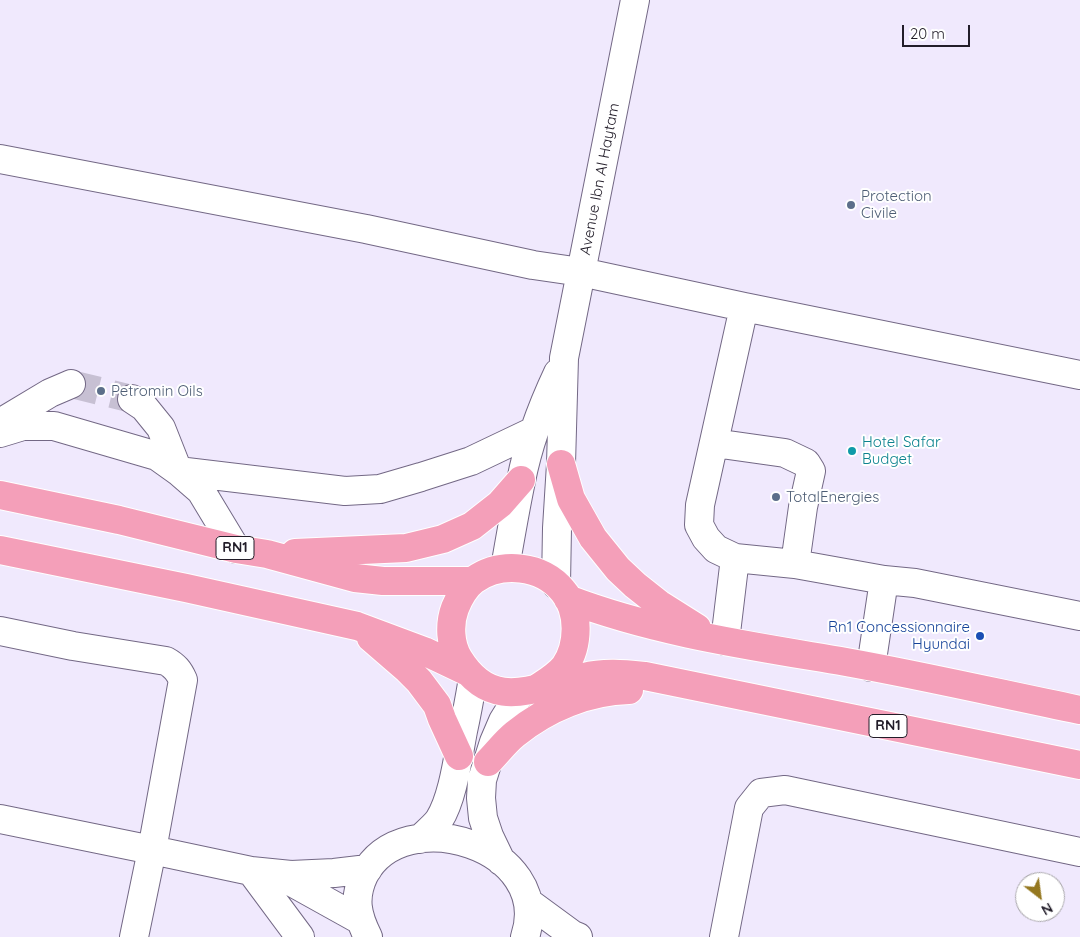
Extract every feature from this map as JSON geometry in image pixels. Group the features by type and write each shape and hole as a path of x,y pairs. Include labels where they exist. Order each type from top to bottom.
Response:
{"highway":[{"path":"561,464 571,499 593,538 618,569 659,604 721,640"},
{"path":"267,554 406,548 443,540 472,526 500,504 521,480"},
{"name":"RN1","path":"0,495 119,520 236,549 267,554 355,578 383,581 472,581 488,572 505,568 523,568 541,574 562,592 600,611 634,621 721,640 871,667 1080,710"},
{"name":"RN1","path":"0,550 177,586 357,626 424,651 470,674 484,685 496,690 508,692 530,690 586,676 615,673 644,676 1080,765"},
{"path":"470,674 456,654 451,635 453,615 460,596 472,581"},
{"path":"530,690 553,678 565,665 573,650 576,633 574,615 562,592"},
{"path":"357,626 419,681 436,706 459,756"},
{"path":"488,762 513,735 532,722 570,702 594,694 619,690 696,687"}],"street":[{"name":"Avenue Ibn Al Haytam","path":"562,592 557,528 564,358 635,0"},
{"path":"0,159 366,229 533,265 581,272 1080,375"},
{"path":"744,307 700,505 699,525 706,538 716,549 735,558 795,564 884,580 915,583 1080,616"},
{"name":"Avenue Ibn Al Haytam","path":"505,568 521,480 534,432 564,358"},
{"path":"0,423 38,400 71,384"},
{"path":"132,399 144,407 161,428 178,471"},
{"path":"0,433 23,426 54,426 157,456 201,491 236,549"},
{"path":"178,471 345,491 380,489 471,462 534,432"},
{"path":"714,443 786,453 806,463 811,471 803,507 795,564"},
{"path":"721,640 735,558"},
{"path":"871,667 884,580"},
{"path":"0,631 72,646 166,661 173,665 183,680 134,937"},
{"path":"420,839 438,821 450,794 468,713 470,674"},
{"path":"502,861 489,836 483,818 482,780 503,721 530,690"},
{"path":"724,937 749,808 761,793 785,790 1080,852"},
{"path":"0,820 262,872 291,875 368,869"},
{"path":"361,929 357,907 358,894 368,869 379,856 394,846 420,839 441,838 463,841 483,849 502,861 510,869 524,889 528,902 530,915 525,937"},
{"path":"262,872 361,929"},
{"path":"262,872 300,937"},
{"path":"528,902 573,936"}],"tunnel":[{"path":"71,384 132,399"}],"place":[{"name":"Protection Civile","path":"851,205"},
{"name":"Petromin Oils","path":"101,391"},
{"name":"Hotel Safar Budget","path":"852,451"},
{"name":"TotalEnergies","path":"776,497"},
{"name":"Rn1 Concessionnaire Hyundai","path":"980,636"}]}
